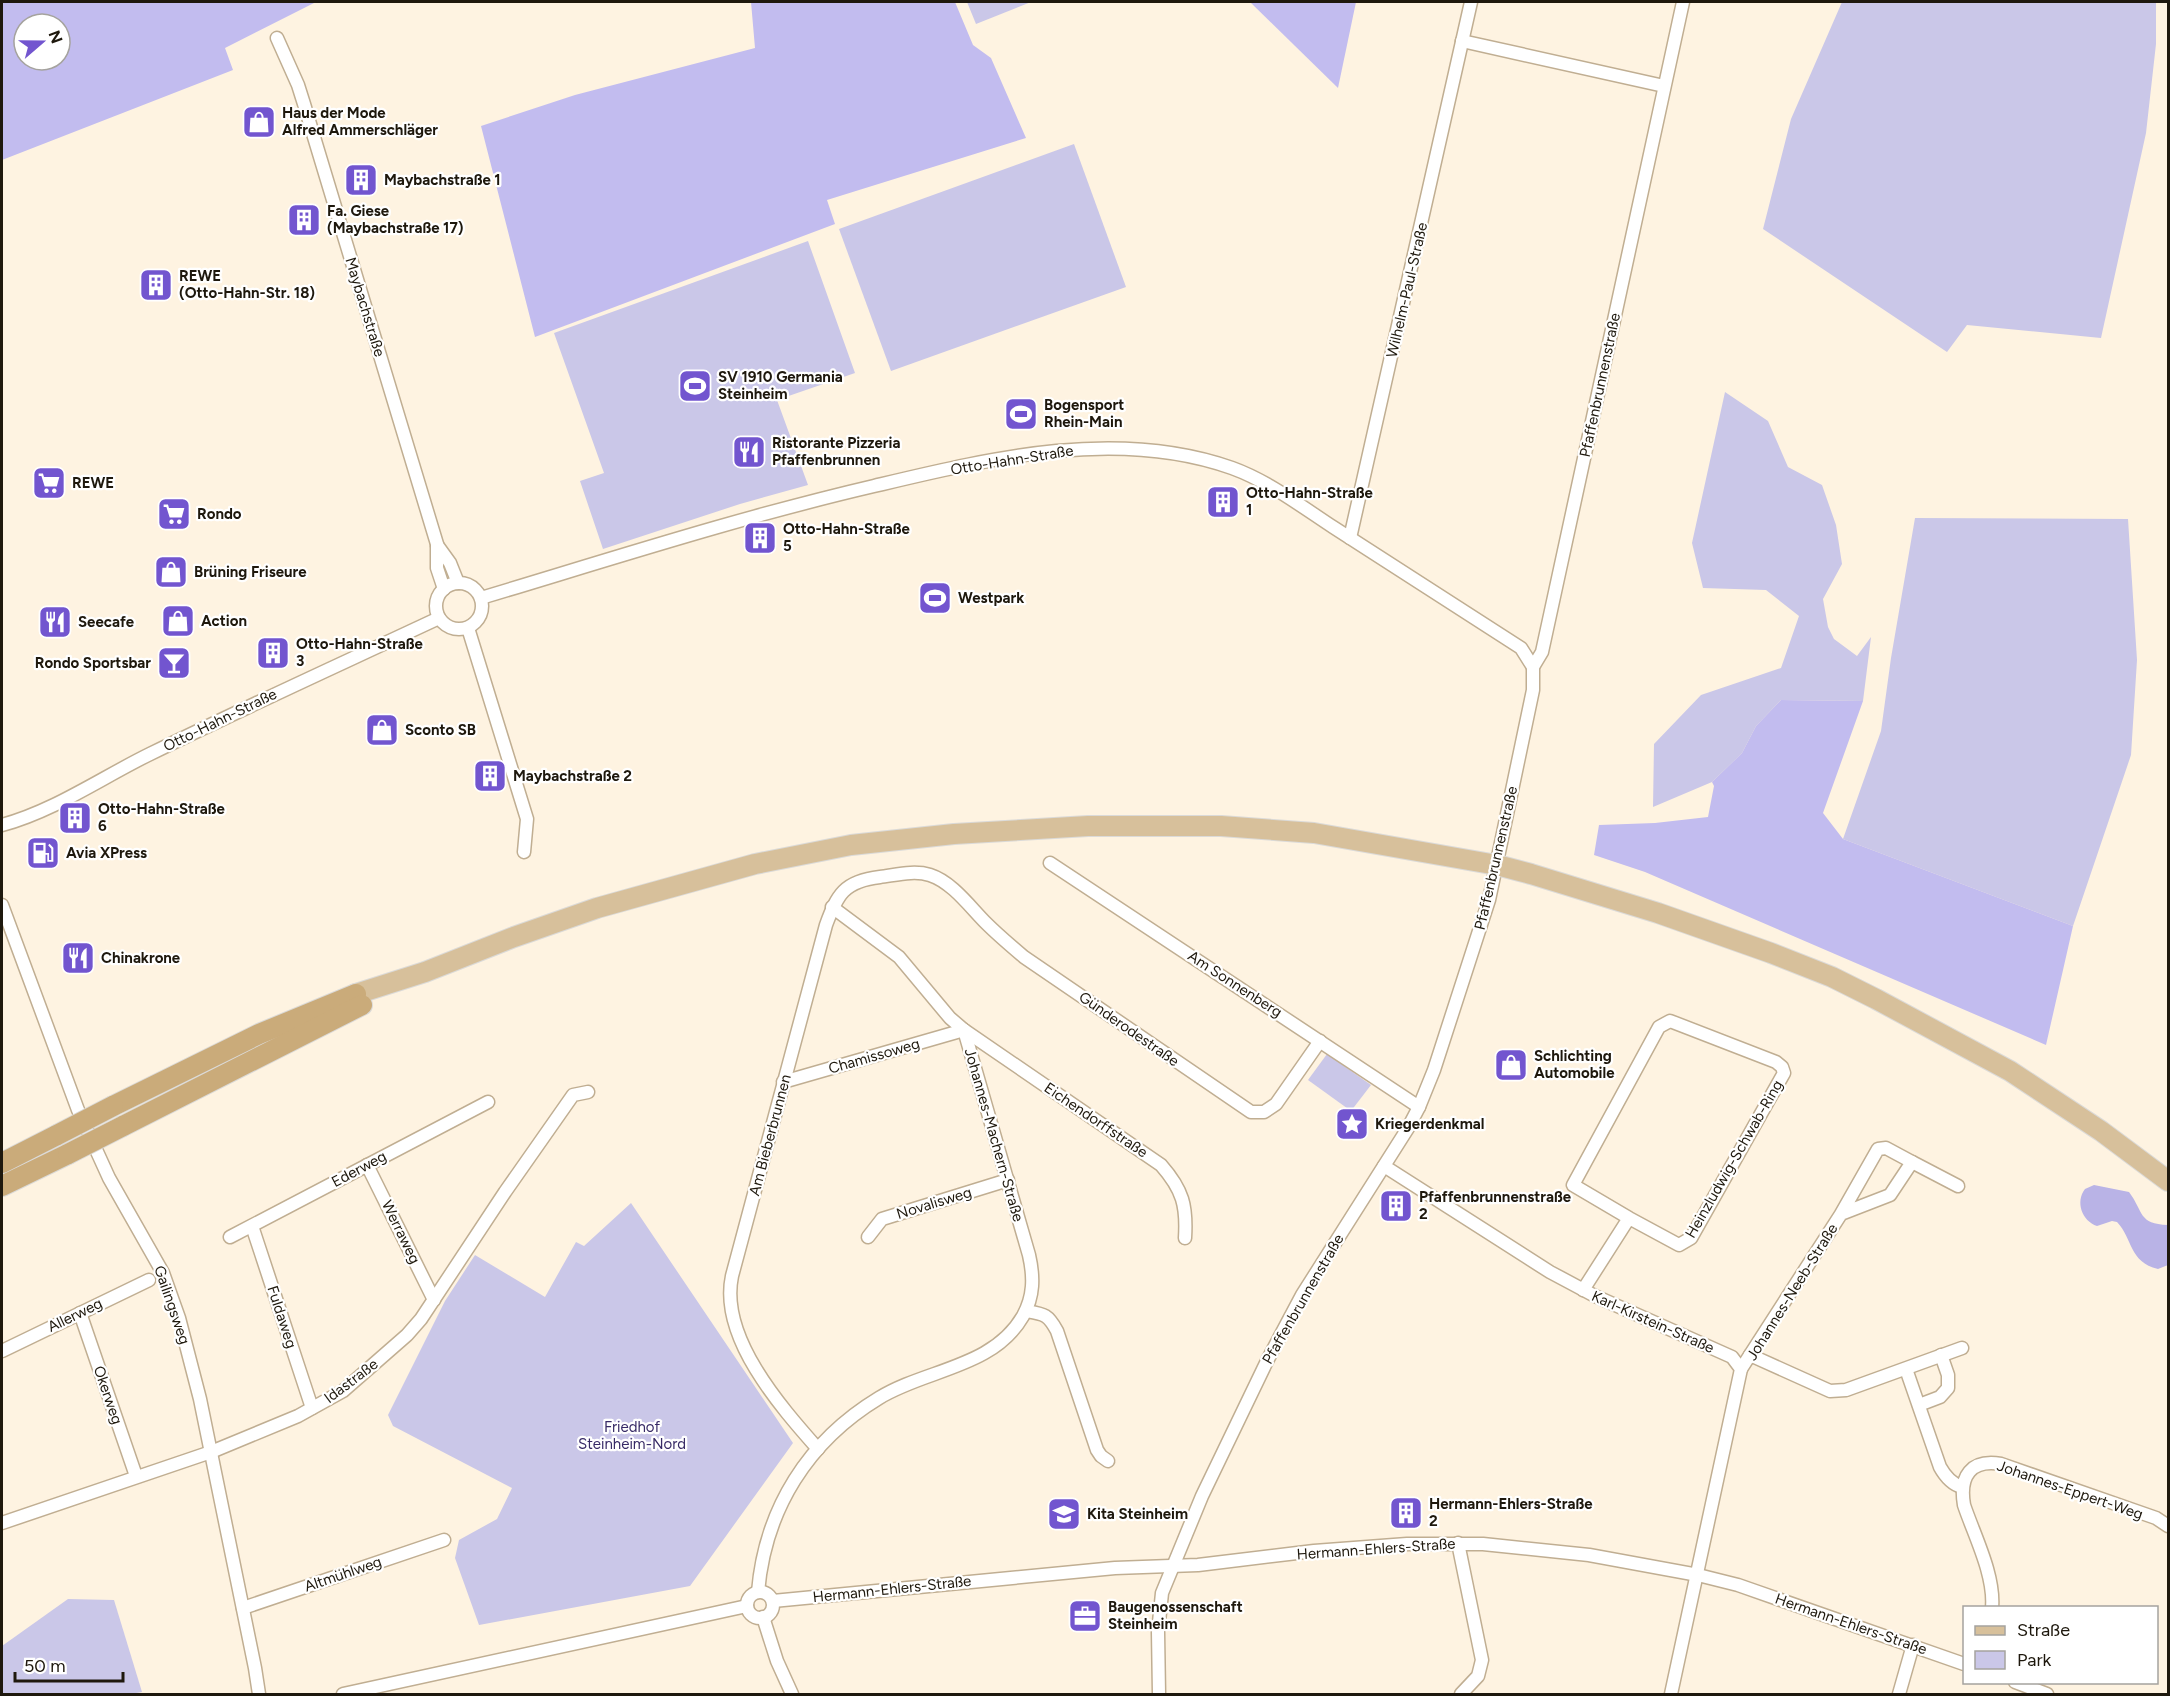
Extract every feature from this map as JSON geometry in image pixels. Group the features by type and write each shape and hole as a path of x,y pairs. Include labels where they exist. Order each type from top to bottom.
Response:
{"highway":[{"path":"2,1163 259,1034 358,999"},
{"path":"2,1186 123,1126 358,999"}],"main road":[{"path":"358,999 568,918 696,879 755,864 842,847 932,836 1088,826 1260,828 1314,833 1497,865 1731,937 1832,977 1915,1018 2010,1071 2101,1131 2169,1181"}],"street":[{"name":"Wilhelm-Paul-Straße","path":"1350,538 1471,2"},
{"name":"Pfaffenbrunnenstraße","path":"1159,1695 1160,1607 1171,1566 1202,1496 1280,1335 1322,1260 1384,1166 1419,1107 1434,1070 1468,968 1497,865 1533,690 1533,667 1542,652 1683,2"},
{"name":"Maybachstraße","path":"277,38 304,104 437,544 437,568 444,589"},
{"path":"1462,41 1664,86"},
{"name":"Otto-Hahn-Straße","path":"481,598 807,501 978,464 1048,452 1088,449 1134,450 1200,459 1228,467 1270,486 1521,648 1533,667"},
{"name":"Maybachstraße","path":"437,544 450,563 458,583"},
{"path":"458,583 472,587 481,598 482,612 479,619 468,628 449,627 439,618 437,603 444,589 458,583"},
{"name":"Otto-Hahn-Straße","path":"2,825 36,813 275,693 439,618"},
{"path":"468,628 526,819 524,852"},
{"name":"Am Sonnenberg","path":"1050,863 1419,1107"},
{"name":"Am Bieberbrunnen","path":"818,1449 774,1398 737,1329 729,1299 732,1276 832,907 838,895 846,888 861,881 917,872 930,875"},
{"name":"Günderodestraße","path":"930,875 950,888 1024,957 1251,1112 1264,1112 1276,1104 1320,1041"},
{"name":"Gailingsweg","path":"2,905 66,1080 100,1160 163,1274 178,1318 191,1363 211,1452 259,1695"},
{"name":"Johannes-Machern-Straße","path":"758,1592 763,1553 777,1511 794,1481 818,1449 850,1418 879,1398 903,1385 992,1350 1008,1338 1026,1311 1032,1289 1032,1269 964,1030 945,1012 899,957 832,907"},
{"name":"Heinzludwig-Schwab-Ring","path":"1670,1021 1776,1062 1782,1067 1784,1073 1691,1238 1678,1245 1629,1218 1573,1185 1659,1027 1670,1021"},
{"name":"Chamissoweg","path":"783,1082 964,1030"},
{"name":"Eichendorffstraße","path":"964,1030 1161,1165 1174,1180 1184,1201 1185,1238"},
{"name":"Idastraße","path":"2,1523 211,1452 312,1408 343,1391 407,1335 434,1300 505,1192 573,1095 588,1092"},
{"name":"Ederweg","path":"230,1237 488,1102"},
{"name":"Johannes-Neeb-Straße","path":"1742,1369 1841,1214 1878,1149 1886,1148 1958,1186"},
{"name":"Johannes-Neeb-Straße","path":"1841,1214 1890,1195 1912,1162"},
{"name":"Werraweg","path":"367,1165 434,1300"},
{"name":"Karl-Kirstein-Straße","path":"1384,1166 1542,1267 1583,1290 1732,1358 1742,1369"},
{"name":"Novalisweg","path":"868,1237 882,1219 1008,1180"},
{"path":"1583,1290 1629,1218"},
{"name":"Fuldaweg","path":"252,1226 312,1408"},
{"name":"Allerweg","path":"2,1351 149,1280"},
{"path":"1026,1311 1043,1313 1057,1331 1097,1450 1108,1461"},
{"name":"Okerweg","path":"81,1313 136,1476"},
{"path":"1750,1355 1830,1391 1846,1390 1962,1348"},
{"path":"1919,1405 1940,1397 1948,1388 1948,1375 1941,1355"},
{"path":"1671,1695 1742,1369"},
{"path":"1906,1369 1944,1474 1955,1485 1962,1487 1964,1504 1989,1577 1992,1606"},
{"name":"Johannes-Eppert-Weg","path":"1962,1487 1970,1470 1977,1465 2001,1464 2156,1518 2169,1526"},
{"name":"Altmühlweg","path":"243,1608 444,1540"},
{"path":"1458,1543 1482,1660 1478,1676 1461,1695"},
{"name":"Hermann-Ehlers-Straße","path":"773,1601 1115,1568 1171,1566 1407,1544 1458,1543 1590,1555 1698,1575 1738,1586 1963,1663"},
{"path":"758,1592 769,1595 773,1601 771,1611 763,1617 754,1616 747,1606 748,1599 758,1592"},
{"path":"343,1695 747,1606"},
{"path":"763,1617 777,1661 792,1695"},
{"path":"1899,1695 1913,1645"},
{"path":"2018,1684 2047,1695"}],"green space":[{"path":"967,2 1031,2 976,24"},
{"path":"1842,2 2156,2 2156,44 2146,133 2101,338 1967,325 1947,352 1763,229 1791,119"},
{"path":"1074,144 1126,287 891,371 839,229"},
{"name":"SV 1910 Germania Steinheim","path":"808,241 855,373 777,400 808,485 740,504 603,549 580,481 604,473 554,333"},
{"path":"1725,392 1768,421 1788,467 1822,485 1836,525 1842,564 1823,599 1828,627 1834,639 1857,656 1871,637 1863,701 1781,700 1756,726 1742,753 1712,782 1653,807 1654,744 1701,695 1781,668 1799,616 1766,590 1703,588 1692,543"},
{"path":"1915,518 2128,519 2137,660 2131,755 2073,926 1843,839 1881,731"},
{"path":"1327,1054 1371,1085 1351,1111 1308,1080"},
{"name":"Friedhof Steinheim-Nord","path":"631,1203 793,1443 690,1586 479,1625 455,1558 459,1540 497,1519 512,1488 393,1426 388,1415 445,1301 475,1255 545,1297 576,1242 584,1246"},
{"path":"68,1599 114,1600 142,1692 131,1694 2,1694 2,1646"}],"shaded area":[{"path":"2,2 316,2 225,48 233,70 2,160"},
{"path":"751,2 955,2 973,45 991,58 1026,138 827,200 835,224 535,337 481,126 575,95 755,48"},
{"path":"1250,2 1356,2 1338,88"},
{"path":"1781,700 1863,701 1823,813 1843,839 2073,926 2046,1045 1645,872 1594,855 1599,825 1655,823 1708,817 1714,786 1712,782 1742,753 1756,726"},
{"path":"2094,1185 2129,1192 2146,1219 2168,1225 2168,1265 2158,1269 2142,1261 2117,1222 2112,1221 2097,1226 2087,1220 2080,1205 2082,1194 2085,1189"}],"place":[{"name":"Haus der Mode Alfred Ammerschläger","path":"259,122"},
{"name":"Maybachstraße 1","path":"361,180"},
{"name":"Fa. Giese (Maybachstraße 17)","path":"304,220"},
{"name":"REWE (Otto-Hahn-Str. 18)","path":"156,285"},
{"name":"SV 1910 Germania Steinheim","path":"695,386"},
{"name":"Bogensport Rhein-Main","path":"1021,414"},
{"name":"Ristorante Pizzeria Pfaffenbrunnen","path":"749,452"},
{"name":"REWE","path":"49,483"},
{"name":"Otto-Hahn-Straße 1","path":"1223,502"},
{"name":"Rondo","path":"174,514"},
{"name":"Otto-Hahn-Straße 5","path":"760,538"},
{"name":"Brüning Friseure","path":"171,572"},
{"name":"Westpark","path":"935,598"},
{"name":"Action","path":"178,621"},
{"name":"Seecafe","path":"55,622"},
{"name":"Otto-Hahn-Straße 3","path":"273,653"},
{"name":"Rondo Sportsbar","path":"174,663"},
{"name":"Sconto SB","path":"382,730"},
{"name":"Maybachstraße 2","path":"490,776"},
{"name":"Otto-Hahn-Straße 6","path":"75,818"},
{"name":"Avia XPress","path":"43,853"},
{"name":"Chinakrone","path":"78,958"},
{"name":"Schlichting Automobile","path":"1511,1065"},
{"name":"Kriegerdenkmal","path":"1352,1124"},
{"name":"Pfaffenbrunnenstraße 2","path":"1396,1206"},
{"name":"Hermann-Ehlers-Straße 2","path":"1406,1513"},
{"name":"Kita Steinheim","path":"1064,1514"},
{"name":"Baugenossenschaft Steinheim","path":"1085,1616"}]}
